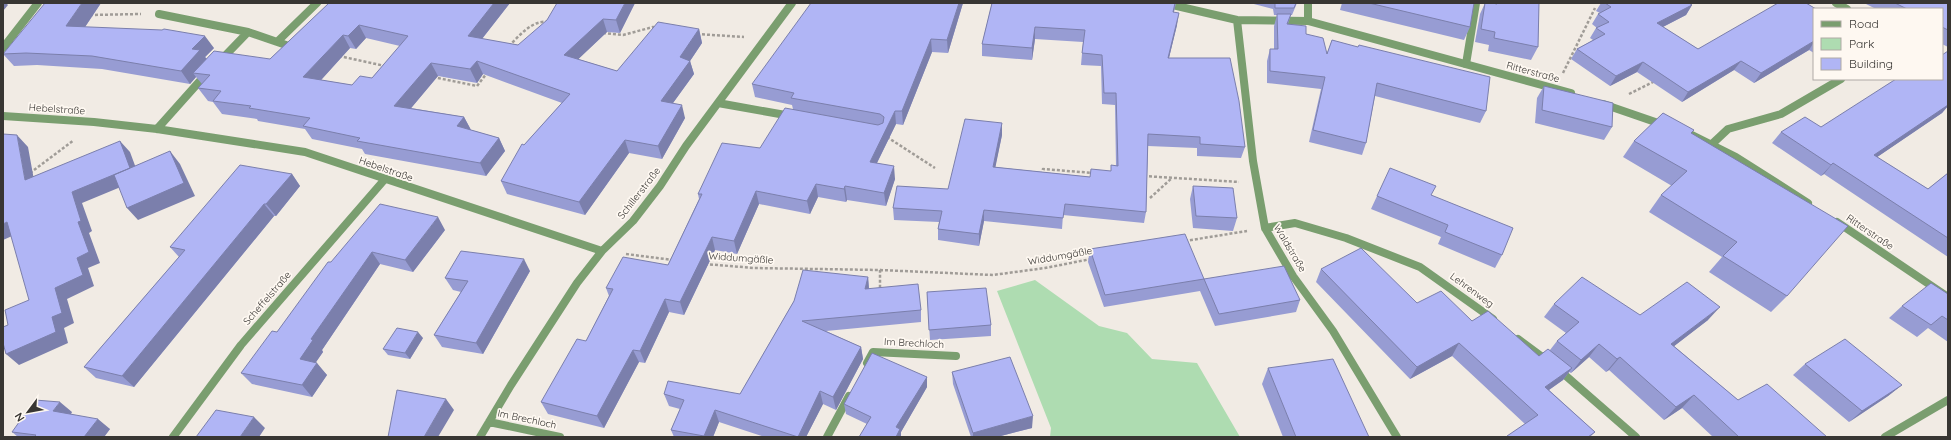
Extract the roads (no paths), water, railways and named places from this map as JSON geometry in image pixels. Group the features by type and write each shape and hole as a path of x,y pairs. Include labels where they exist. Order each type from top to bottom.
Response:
{"street":[{"path":"3,48 38,3"},
{"path":"278,41 317,3"},
{"name":"Schillerstraße","path":"480,437 511,385 577,283 602,250 633,221 660,186 686,146 792,3"},
{"name":"Ritterstraße","path":"1164,3 1237,20 1308,21 1556,88 1578,96"},
{"path":"1308,3 1308,21"},
{"path":"1466,64 1476,3"},
{"path":"1836,3 1845,8"},
{"path":"159,14 248,32 286,45"},
{"name":"Waldstraße","path":"1237,20 1257,183 1265,228 1293,276 1333,331 1397,437"},
{"path":"157,129 206,74 248,32"},
{"path":"1712,144 1728,129 1781,114 1839,80"},
{"path":"1593,101 1670,127"},
{"path":"718,104 795,117"},
{"name":"Hebelstraße","path":"3,116 94,122 157,129 305,152 385,180 602,250"},
{"path":"1684,132 1712,144 1769,176 1815,208"},
{"name":"Scheffelstraße","path":"173,437 241,345 385,180"},
{"name":"Ritterstraße","path":"1829,216 1948,296"},
{"name":"Lehrenweg","path":"1265,228 1295,223 1346,238 1420,267 1472,303 1570,379 1636,437"},
{"name":"Im Brechloch","path":"862,372 873,352 956,356"},
{"path":"827,437 855,385"},
{"path":"1885,437 1948,400"},
{"name":"Im Brechloch","path":"489,422 560,437"}]}
